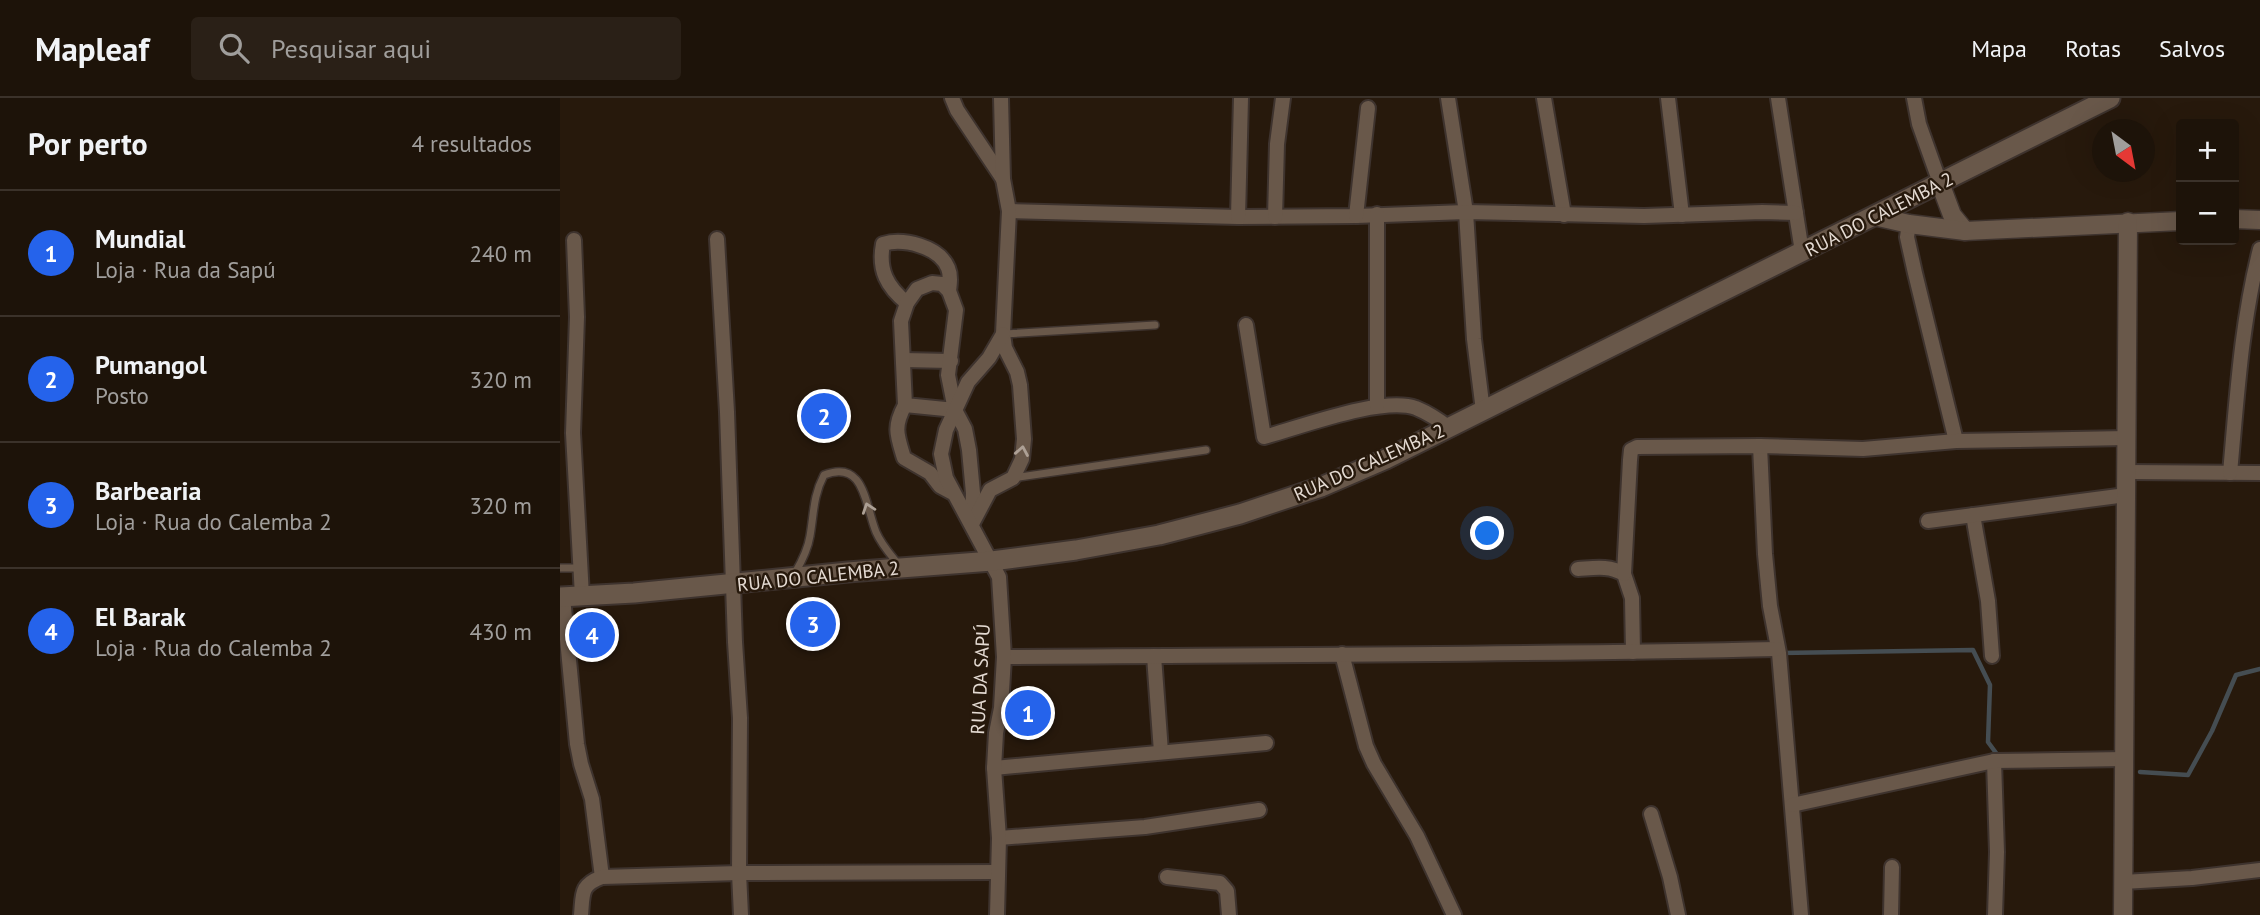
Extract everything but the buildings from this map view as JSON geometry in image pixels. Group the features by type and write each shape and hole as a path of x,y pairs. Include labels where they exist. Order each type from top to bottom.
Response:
{"main road":[{"name":"RUA DO CALEMBA 2","path":"568,597 992,561 1158,535 1240,514 1321,487 1449,428 2110,98"}],"street":[{"path":"952,98 957,110 1003,179"},
{"path":"949,290 942,284 932,283 917,289 907,303 901,321 905,405 896,420 904,458 930,473 940,486 957,495 990,489 1013,478 1022,459 1024,439 1017,372 1005,348 1003,334 1009,211 1003,179 1001,98"},
{"path":"1238,217 1241,98"},
{"path":"1275,217 1283,98"},
{"path":"1448,98 1466,212 1474,339 1483,411"},
{"path":"1544,98 1564,215"},
{"path":"1668,98 1682,215"},
{"path":"1778,98 1802,252"},
{"path":"1914,98 1919,124 1952,215 1965,231"},
{"path":"1356,216 1368,108"},
{"path":"1009,211 1238,217 1466,212 1564,215 1796,213"},
{"path":"1377,214 1377,406"},
{"path":"1874,216 1909,224 1965,231 2176,221"},
{"path":"2239,219 2260,220"},
{"path":"2123,915 2128,222"},
{"path":"1909,224 1909,247 1956,441"},
{"path":"716,239 727,412 740,718 741,915"},
{"path":"574,240 577,317 573,433 580,568 568,597 577,744 592,799 602,877"},
{"path":"907,303 887,284 881,255 883,244 895,240 941,257 948,267 951,279 949,290 956,310 948,375 955,410 965,429 973,492 972,524"},
{"path":"2230,473 2248,296 2260,249"},
{"path":"1246,325 1264,437 1377,406 1397,404 1416,408 1449,428"},
{"name":"RUA DA SAPÚ","path":"997,915 999,838 994,768 1004,657 999,576 946,478 941,454 946,430 968,382 989,358 1003,334"},
{"path":"903,360 951,361"},
{"path":"905,405 955,410"},
{"path":"1633,652 1632,598 1624,574 1631,450 1637,447 1863,449 1956,441 2127,438"},
{"path":"1760,446 1766,567 1777,649 1801,915"},
{"path":"2127,472 2260,473"},
{"path":"972,524 990,489"},
{"path":"1928,521 2126,495"},
{"path":"1973,515 1988,601 1992,656"},
{"path":"1578,569 1606,567 1624,574"},
{"path":"1004,657 1777,649"},
{"path":"1342,654 1366,746 1417,835 1454,915"},
{"path":"1154,656 1161,752"},
{"path":"994,768 1266,743"},
{"path":"1792,805 1994,761 2124,759"},
{"path":"1994,761 1997,852 1994,915"},
{"path":"999,838 1145,827 1259,810"},
{"path":"1651,814 1678,915"},
{"path":"1891,915 1892,867"},
{"path":"2123,881 2192,878 2260,870"},
{"path":"581,915 583,890 589,882 602,877 739,873 998,872"},
{"path":"1167,877 1220,883 1227,891 1229,915"}],"lane":[{"path":"1003,334 1155,325"},
{"path":"1013,478 1206,450"},
{"path":"793,577 804,558 810,539 816,489 824,475 838,469 852,473 859,484 876,534 901,567"},
{"path":"560,568 580,568"}],"waterway":[{"path":"1781,653 1973,650 1990,685 1988,742 1999,757"},
{"path":"2140,772 2188,775 2212,731 2236,675 2260,669"}],"place":[{"name":"Pumangol","path":"824,416"},
{"name":"Barbearia","path":"813,624"},
{"name":"El Barak","path":"592,635"},
{"name":"Mundial","path":"1028,713"}]}
